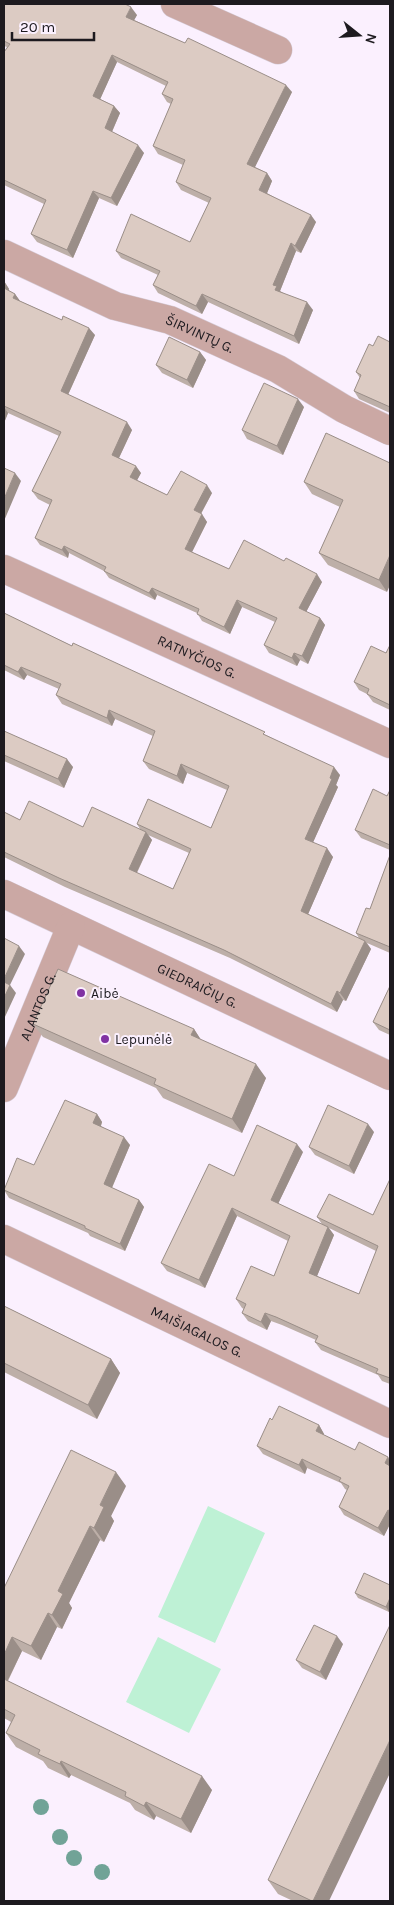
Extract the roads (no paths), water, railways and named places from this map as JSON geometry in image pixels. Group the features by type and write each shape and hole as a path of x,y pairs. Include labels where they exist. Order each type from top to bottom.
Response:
{"street":[{"path":"175,4 278,50"},
{"name":"ŠIRVINTŲ G.","path":"4,254 115,306 170,320 260,360 344,409 390,431"},
{"name":"RATNYČIOS G.","path":"4,569 390,744"},
{"name":"GIEDRAIČIŲ G.","path":"4,894 390,1076"},
{"name":"ALANTOS G.","path":"4,1088 71,926"},
{"name":"MAIŠIAGALOS G.","path":"4,1239 390,1424"}],"place":[{"name":"Aibė","path":"81,993"},
{"name":"Lepunėlė","path":"105,1039"}]}
